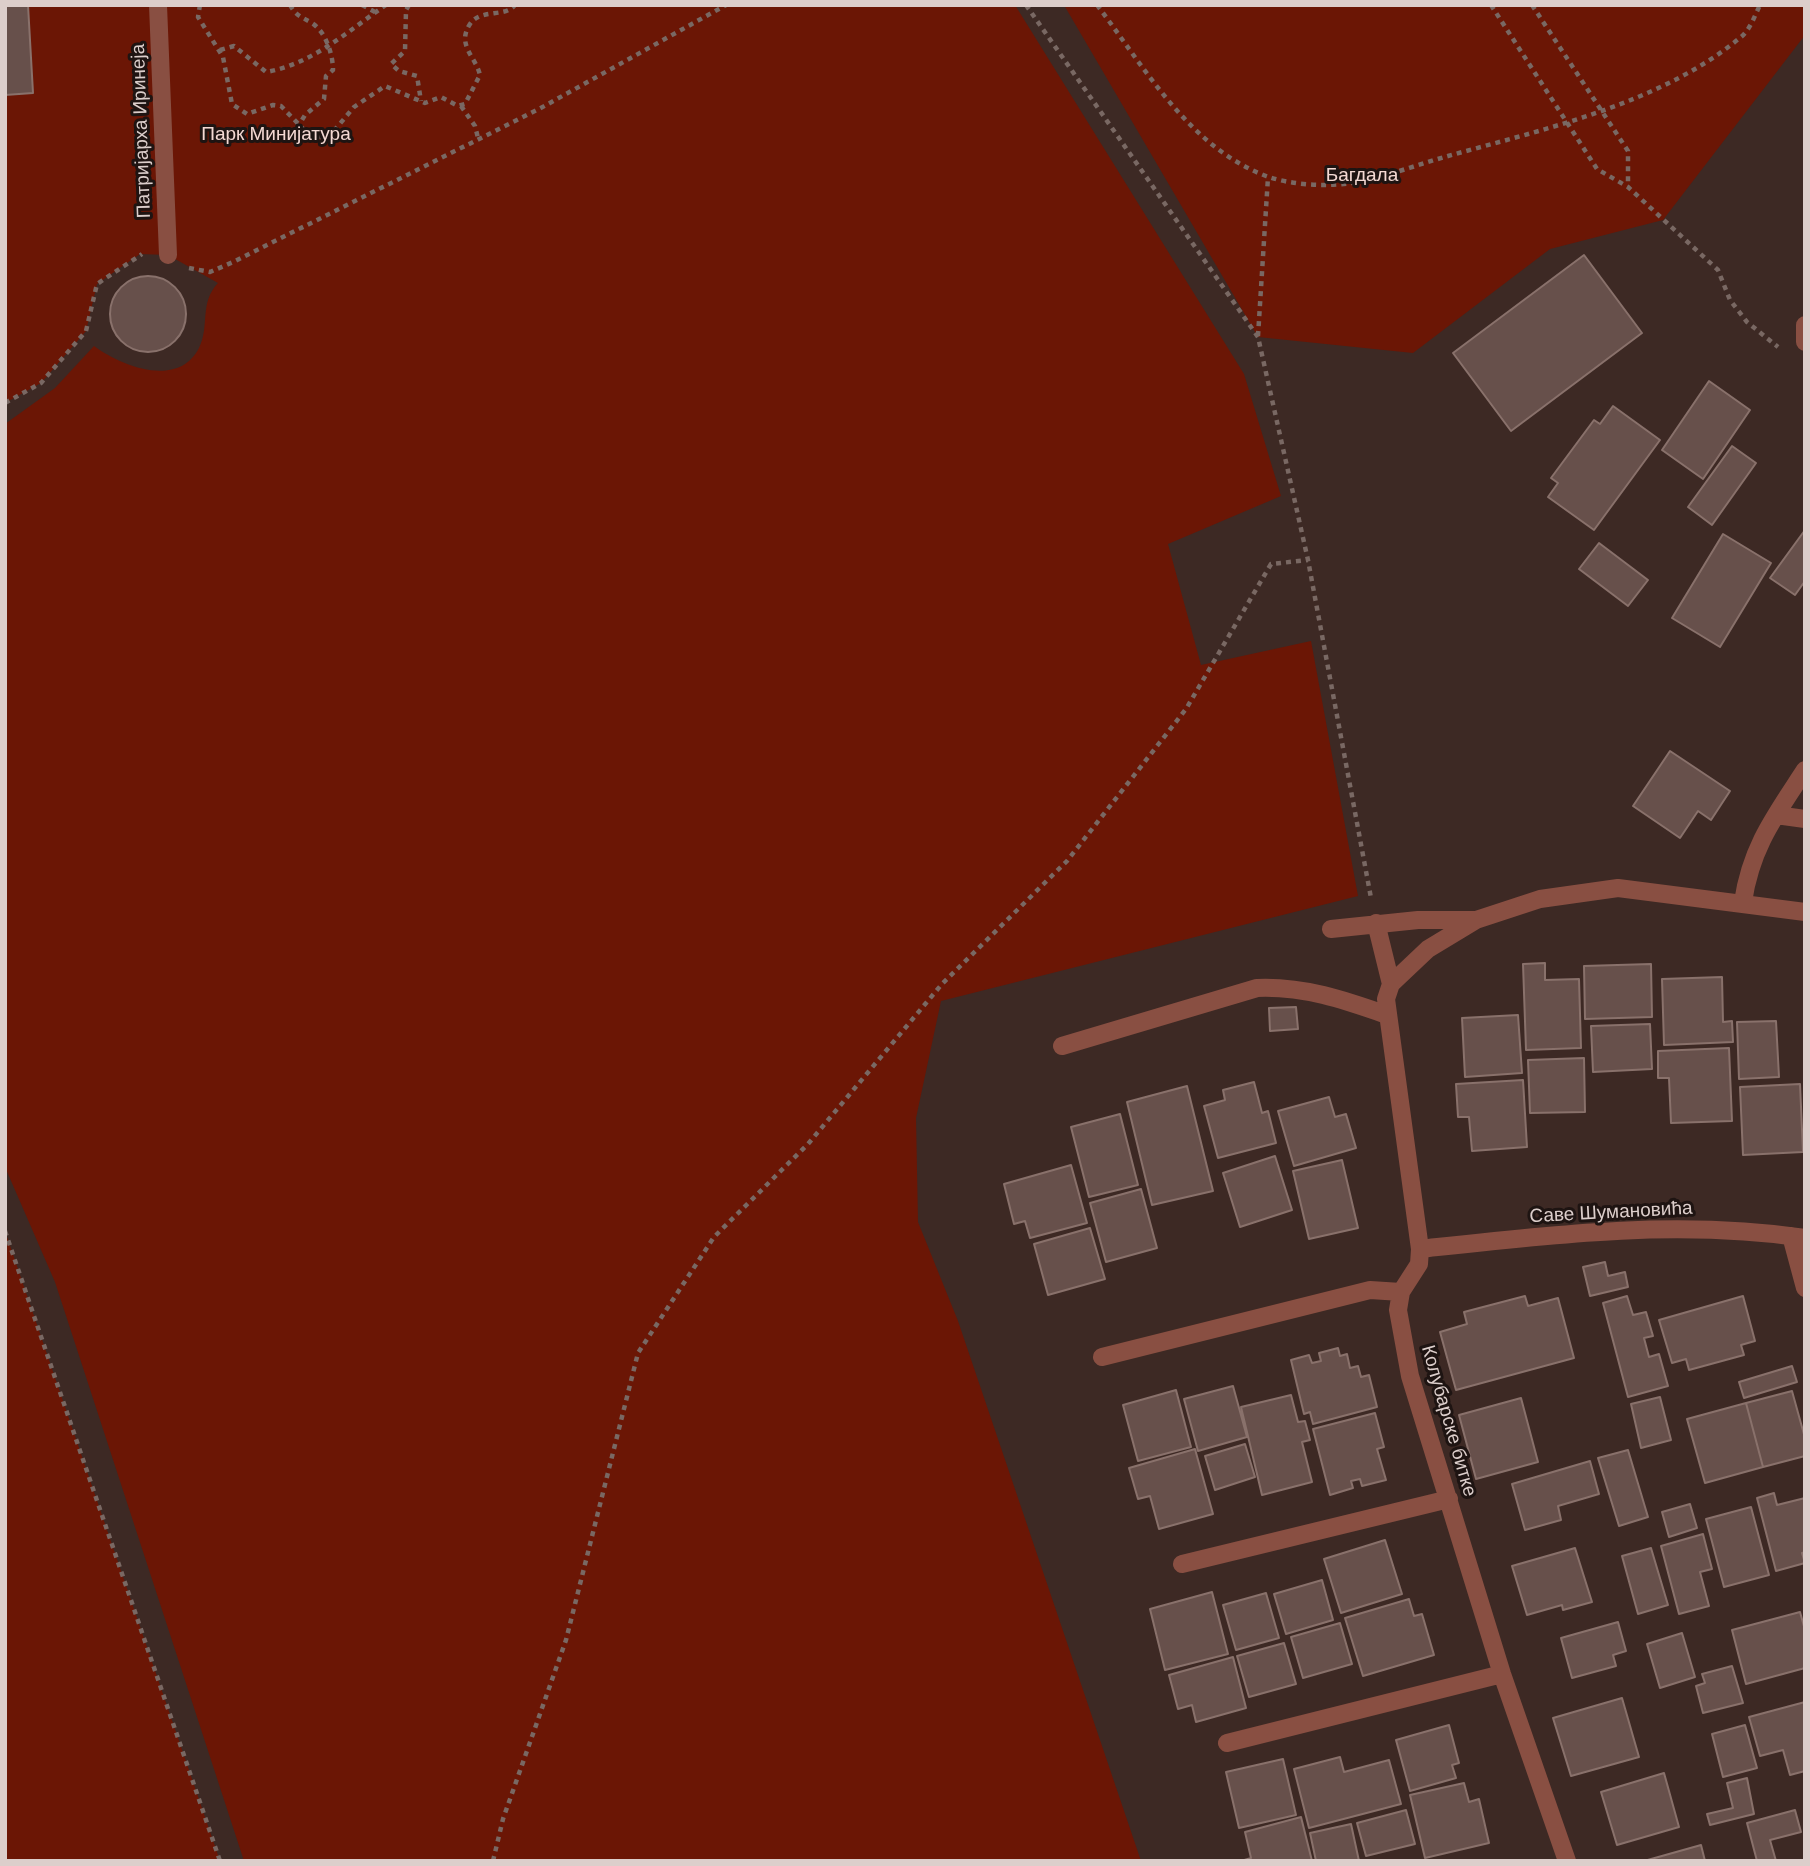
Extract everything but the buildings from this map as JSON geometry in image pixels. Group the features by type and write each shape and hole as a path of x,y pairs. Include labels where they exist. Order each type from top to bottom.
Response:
{"street":[{"name":"Патријарха Иринеја","path":"158,5 168,255"},
{"path":"1805,325 1805,342"},
{"path":"1742,902 1748,869 1776,815 1805,770"},
{"path":"1776,815 1805,819"},
{"path":"1102,1357 1370,1290 1401,1292 1419,1264 1420,1249 1386,999 1391,984 1428,949 1476,920 1540,899 1618,888 1805,912"},
{"path":"1331,929 1376,923 1476,920"},
{"path":"1376,923 1391,984"},
{"path":"1062,1046 1257,988 1288,987 1328,995 1387,1015"},
{"name":"Саве Шумановића","path":"1420,1249 1645,1229 1723,1230 1798,1237"},
{"path":"1798,1237 1805,1288"},
{"name":"Колубарске битке","path":"1401,1292 1398,1310 1410,1376 1561,1859"},
{"path":"1182,1563 1449,1499"},
{"path":"1227,1743 1502,1674"}],"path":[{"path":"200,5 198,16 220,50 225,65 228,99 235,108 247,114 273,105 281,106 310,136 328,138 354,107 385,86 428,103 445,97 461,106 475,126 478,139"},
{"path":"290,5 295,14 315,24 333,57 333,70 326,76 324,99 305,115 299,125"},
{"path":"362,5 375,12"},
{"path":"220,50 234,46 267,72 285,69 328,47 386,5"},
{"path":"409,5 406,10 405,51 391,64 399,71 417,76 421,101"},
{"path":"461,106 480,75 466,47 469,26 478,17 509,11 515,5"},
{"path":"5,403 41,383 86,331 97,284 140,254 168,255 191,268 210,272 478,139 726,5"},
{"path":"1026,5 1258,337"},
{"path":"1097,5 1184,118 1208,142 1234,161 1268,177 1305,184 1350,183 1600,111 1680,77 1712,58 1744,35 1760,5"},
{"path":"1491,5 1597,169 1628,187 1718,270 1730,300 1747,322 1786,353"},
{"path":"1532,5 1628,151 1628,187"},
{"path":"1268,177 1258,337 1308,560 1376,923"},
{"path":"493,1861 503,1819 566,1640 610,1454 638,1353 714,1237 808,1144 942,984 1067,861 1186,709 1272,564 1308,560"},
{"path":"5,1231 220,1861"}],"green space":[{"name":"Парк Минијатура","path":"5,5 1015,5 1244,374 1281,496 1168,544 1201,665 1311,641 1358,896 941,1001 916,1118 918,1222 958,1321 1141,1861 244,1861 55,1282 5,1167 5,424 55,388 94,346 119,361 149,370 178,368 190,361 202,340 209,298 218,283 168,255 140,254 97,284 86,331 41,383 5,403"},
{"name":"Багдала","path":"1064,5 1805,5 1805,35 1663,220 1550,249 1413,353 1258,337"},
{"path":"5,1231 220,1861 5,1861"}]}
